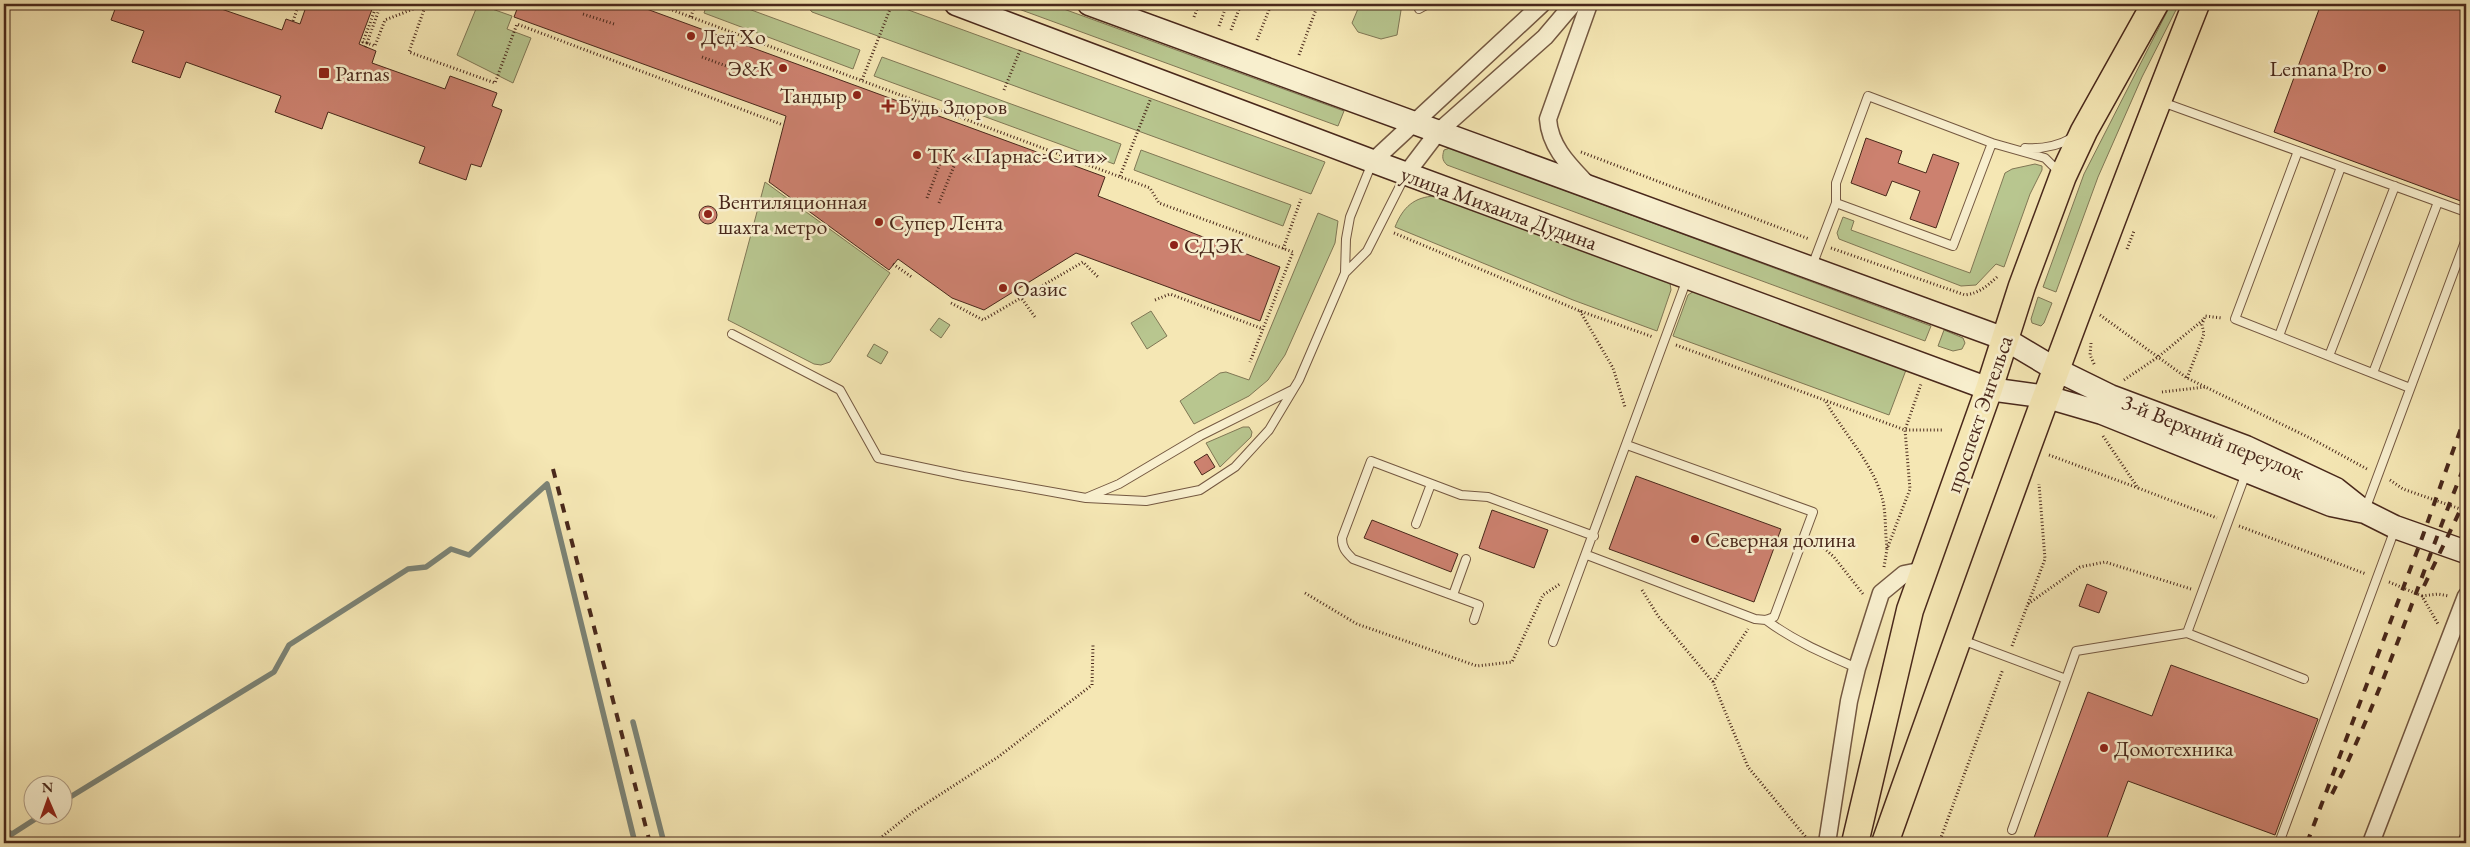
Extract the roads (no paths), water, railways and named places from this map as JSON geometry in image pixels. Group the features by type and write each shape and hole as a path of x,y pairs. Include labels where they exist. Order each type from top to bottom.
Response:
{"main road":[{"name":"проспект Энгельса","path":"1855,843 1910,610 1989,389 2022,286 2063,176 2084,131 2156,4"},
{"path":"1885,843 2057,370 2196,4"}],"street":[{"name":"улица Михаила Дудина","path":"956,4 1406,174 1989,389 2047,397"},
{"path":"1372,161 1542,4"},
{"path":"1406,174 1438,132 1545,37 1573,4"},
{"path":"1589,4 1548,120 1549,134 1554,145 1590,188"},
{"path":"1101,6 1411,123 2005,339 2057,370"},
{"name":"3-й Верхний переулок","path":"2057,370 2110,396 2246,447 2307,474 2336,489 2365,512 2396,528 2466,552"},
{"name":"3-й Верхний переулок","path":"2047,397 2102,412 2331,505 2365,512"},
{"path":"1827,843 1849,701 1857,668 1881,593 1904,574 1924,570"},
{"path":"2371,843 2465,598"}],"lane":[{"path":"1419,9 1428,4"},
{"path":"1812,268 1836,203 1836,183 1868,96 1992,143 2017,148 2045,158 2063,176"},
{"path":"2158,101 2466,212"},
{"path":"2017,148 2037,149 2064,143 2084,131"},
{"path":"1836,203 1953,246 1992,143"},
{"path":"2298,151 2235,319 2410,388"},
{"path":"732,334 840,390 878,458 963,476 1086,498 1146,501 1200,490 1235,467 1269,430 1303,372 1345,273 1346,239 1350,217 1372,161"},
{"path":"2279,336 2341,167"},
{"path":"1345,273 1367,251 1406,174"},
{"path":"2329,356 2396,186"},
{"path":"2373,373 2438,202"},
{"path":"2365,512 2466,239"},
{"path":"1553,642 1594,536 1687,277"},
{"path":"1086,498 1119,484 1200,436 1292,389"},
{"path":"1587,555 1755,619 1766,620 1774,617 1806,533 1813,512 1626,445"},
{"path":"1474,620 1479,605 1353,558 1342,545 1342,538 1371,461 1460,496 1488,497 1594,536"},
{"path":"2187,633 2247,471"},
{"path":"1416,524 1431,484"},
{"path":"2279,843 2396,528"},
{"path":"1453,596 1466,559"},
{"path":"1766,620 1782,632 1818,652 1857,668"},
{"path":"2012,830 2076,651 2187,633 2304,679"},
{"path":"1958,638 2066,678"}],"waterway":[{"path":"72,796 274,672 289,645 408,569 426,567 451,549 469,555 547,484 635,843"},
{"path":"633,722 664,843"},
{"path":"4,830 12,834 28,824"}],"railway":[{"path":"2307,843 2422,538 2466,414"},
{"path":"2332,794 2386,671 2466,462"},
{"path":"553,469 650,843"},
{"path":"2424,586 2466,498"},
{"path":"2459,843 2466,823"}],"place":[{"name":"Дед Хо","path":"691,36"},
{"name":"Э&К","path":"783,68"},
{"name":"Lemana Pro","path":"2382,68"},
{"name":"Parnas","path":"324,73"},
{"name":"Тандыр","path":"857,95"},
{"name":"Будь Здоров","path":"888,106"},
{"name":"ТК «Парнас-Сити»","path":"917,155"},
{"name":"Вентиляционная шахта метро","path":"708,214"},
{"name":"Супер Лента","path":"879,222"},
{"name":"СДЭК","path":"1174,245"},
{"name":"Оазис","path":"1003,288"},
{"name":"Северная долина","path":"1695,539"},
{"name":"Домотехника","path":"2104,748"}]}
